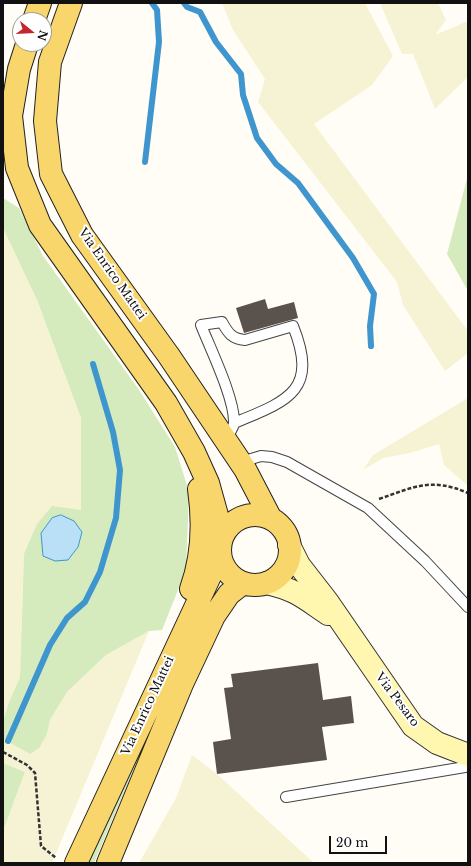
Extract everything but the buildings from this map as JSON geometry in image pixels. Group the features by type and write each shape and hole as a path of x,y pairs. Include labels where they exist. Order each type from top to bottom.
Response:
{"main road":[{"name":"Via Enrico Mattei","path":"71,3 50,62 45,121 52,174 82,235 229,431 241,462 271,519"},
{"path":"24,52 19,69 12,116 18,168 40,225 166,403 194,452 208,483 218,520 220,544 226,570 233,578 243,583 251,585 267,583 278,577 285,568 289,557 289,545 286,535 280,526 271,519 260,515 248,515 236,520 227,528 220,544"},
{"path":"150,702 198,571 202,541 202,512 194,452"},
{"name":"Via Enrico Mattei","path":"67,861 150,702 210,576 220,544"},
{"name":"Via Enrico Mattei","path":"108,863 182,684 214,616 229,594 243,583"}],"street":[{"name":"Via Pesaro","path":"289,545 299,565 343,624 413,726 437,743 468,756"},
{"name":"Via Pesaro","path":"267,583 286,587 300,594 343,624"}],"lane":[{"path":"222,322 228,334 237,339 245,340 293,326 301,345 304,367 300,380 293,392 276,405 229,431 229,396 201,325 222,322"},
{"path":"241,462 261,456 272,457 287,462 368,508 425,561 468,607"},
{"path":"286,797 465,767 468,756"}],"path":[{"path":"368,508 376,500 421,484 446,485 468,493"},
{"path":"3,752 27,765 35,774 41,846 67,861"}],"shaded area":[{"path":"222,3 365,3 393,56 372,85 314,124 468,331 468,353 445,371 403,305 397,282 258,102 265,79 233,30"},
{"path":"380,3 438,3 446,20 435,35 468,21 468,77 435,109 413,54 402,54"},
{"path":"3,228 37,300 81,418 81,510 24,554 20,677 9,702 3,721"},
{"path":"468,398 468,486 444,465 439,444 410,453 383,458 363,470 373,455"},
{"path":"149,631 52,863 3,863 3,831 25,772 3,763 3,739 30,754 47,734 50,720 67,692 106,655"},
{"path":"192,755 217,774 314,863 139,863 176,798"}],"green space":[{"path":"468,175 468,291 447,254"},
{"path":"3,198 19,208 43,256 139,390 175,447 189,492 186,570 162,630 149,631 106,655 67,692 50,720 47,734 39,748 30,754 3,739 3,721 9,702 20,677 24,554 37,524 52,506 81,510 81,418 37,300 3,228"},
{"path":"146,729 150,731 94,863 88,863"},
{"path":"3,763 25,772 3,831"}],"water":[{"path":"61,515 74,521 82,532 78,547 68,560 55,561 43,556 41,533 52,518"}],"waterway":[{"path":"145,162 159,42 157,10 152,3"},
{"path":"184,3 187,7 200,12 216,42 241,74 243,95 257,138 276,164 298,183 353,258 374,294 370,326 371,346"},
{"path":"8,741 50,645 67,618 85,602 100,572 116,518 120,470 113,432 93,364"}]}
